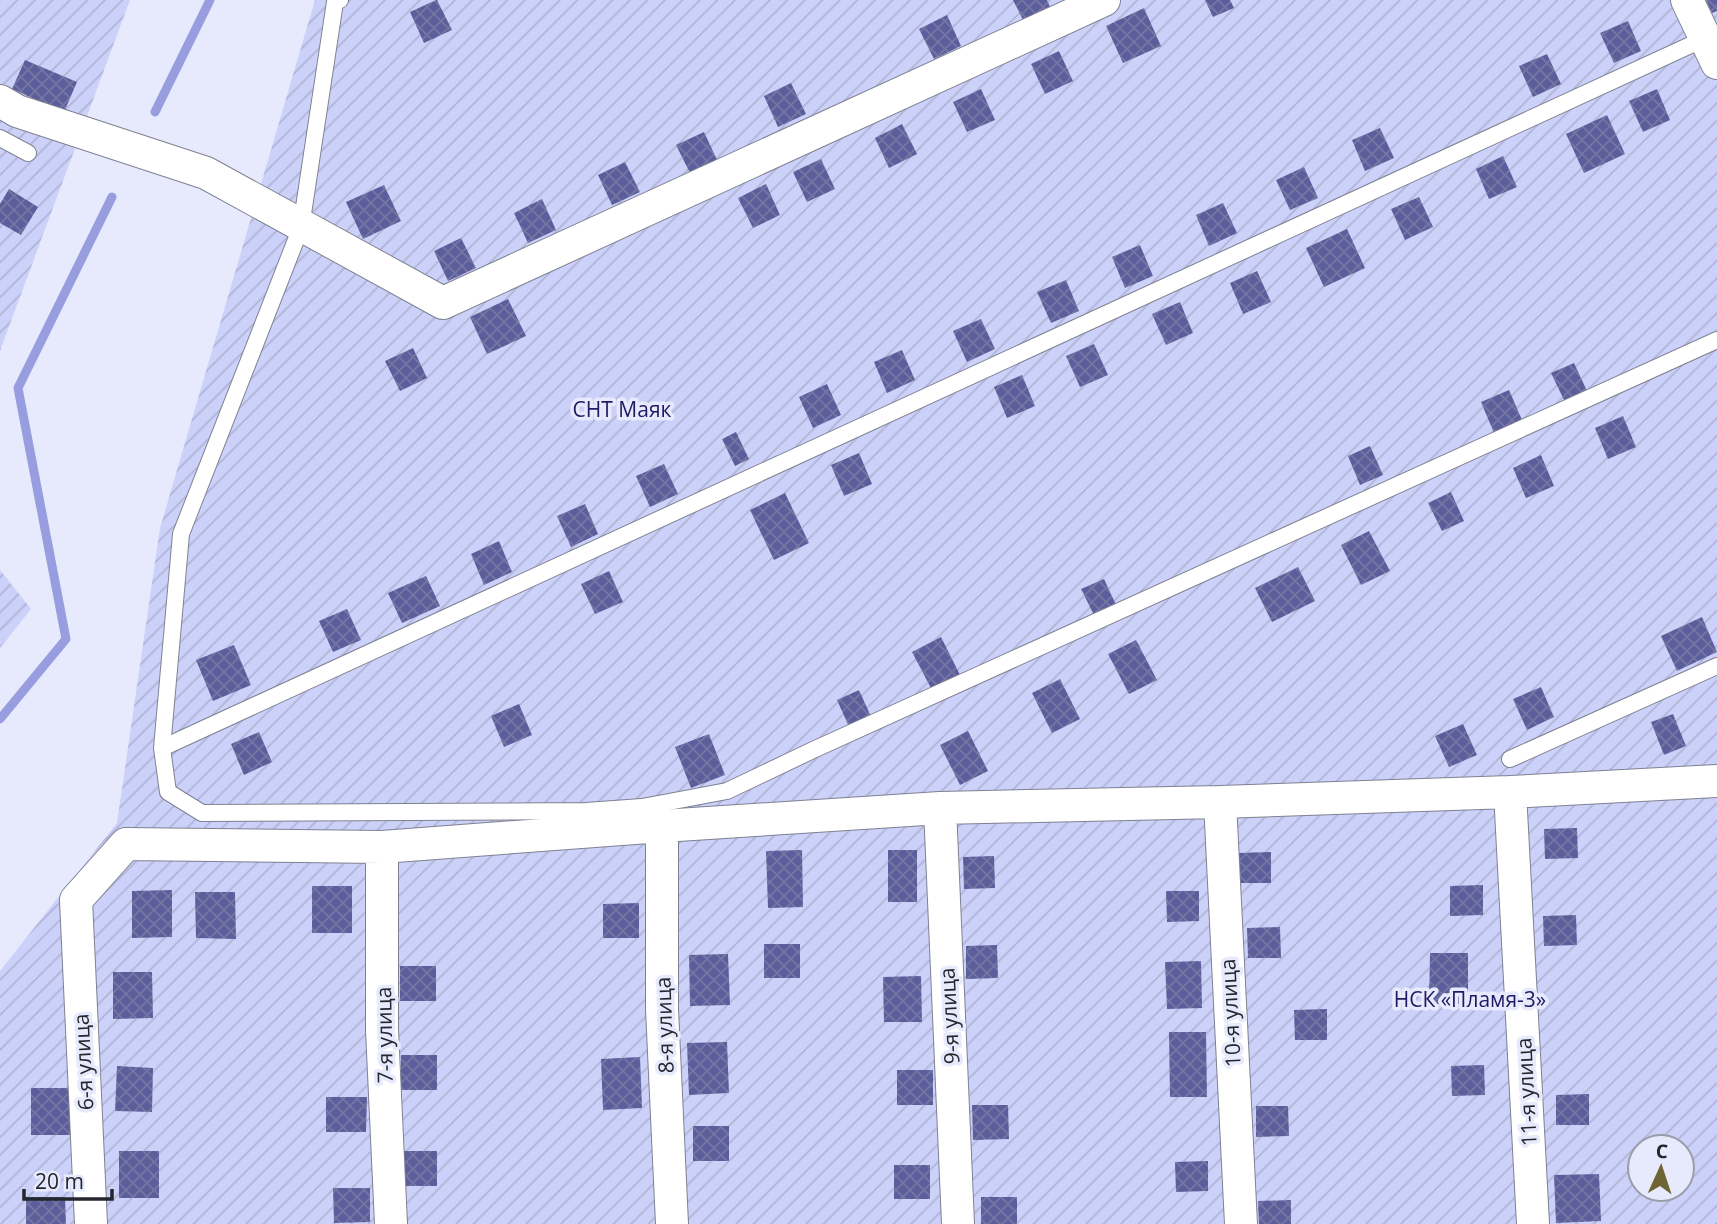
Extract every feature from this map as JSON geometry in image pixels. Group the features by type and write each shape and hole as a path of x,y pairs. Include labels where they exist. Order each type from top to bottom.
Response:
{"street":[{"path":"0,101 17,111 206,173 443,303 1104,0"},
{"path":"1687,0 1713,45"},
{"path":"382,847 940,808 1510,792 1717,781"},
{"name":"11-я улица","path":"1510,792 1533,1224"},
{"name":"10-я улица","path":"1220,802 1241,1224"},
{"name":"9-я улица","path":"940,808 958,1224"},
{"name":"8-я улица","path":"662,826 662,1009 672,1224"},
{"name":"6-я улица","path":"91,1224 76,900 127,844 382,847"},
{"name":"7-я улица","path":"382,847 382,1030 391,1224"}],"lane":[{"path":"340,0 335,2 301,226 181,534 162,748 168,792 202,813 586,811 642,807 727,791 1717,340"},
{"path":"162,748 1713,45"},
{"path":"0,138 28,153"},
{"path":"1510,759 1717,666"}],"green space":[{"path":"0,0 130,0 0,351"},
{"name":"СНТ Маяк","path":"315,0 1717,0 1717,1224 0,1224 0,971 117,823 160,528"},
{"path":"0,570 31,609 0,648"}],"building":[{"path":"437,0 452,30 424,43 410,12"},
{"path":"1013,0 1047,0 1050,7 1023,20"},
{"path":"1205,0 1230,0 1234,8 1213,17"},
{"path":"1706,0 1717,0 1717,11 1712,13"},
{"path":"1144,8 1161,46 1123,63 1106,26"},
{"path":"947,15 961,46 934,59 919,29"},
{"path":"1628,21 1641,51 1614,63 1600,33"},
{"path":"1059,51 1073,81 1045,94 1031,64"},
{"path":"1547,54 1561,84 1533,97 1519,66"},
{"path":"25,60 77,82 64,112 12,89"},
{"path":"791,83 806,114 778,127 764,96"},
{"path":"981,89 995,120 967,132 953,102"},
{"path":"1657,89 1670,120 1643,132 1629,101"},
{"path":"1607,115 1625,154 1584,173 1566,134"},
{"path":"902,124 917,154 889,168 875,138"},
{"path":"1380,128 1394,158 1365,171 1352,140"},
{"path":"704,132 718,162 691,175 676,145"},
{"path":"1503,156 1517,187 1489,199 1476,169"},
{"path":"821,159 835,189 807,202 793,172"},
{"path":"625,162 640,192 612,205 598,175"},
{"path":"1304,167 1318,198 1290,210 1276,180"},
{"path":"766,184 780,215 753,228 738,198"},
{"path":"384,185 401,221 363,239 346,202"},
{"path":"9,189 38,207 21,235 0,223 0,204"},
{"path":"1419,197 1433,227 1405,240 1391,209"},
{"path":"542,199 556,230 528,243 514,213"},
{"path":"1223,203 1237,233 1209,246 1196,215"},
{"path":"1347,229 1365,268 1324,287 1306,248"},
{"path":"461,238 476,268 448,281 434,251"},
{"path":"1140,245 1153,276 1125,288 1112,257"},
{"path":"1257,271 1271,302 1243,314 1230,283"},
{"path":"1066,280 1079,311 1051,323 1037,292"},
{"path":"508,299 526,336 487,354 470,317"},
{"path":"1180,302 1193,333 1166,345 1152,314"},
{"path":"981,319 995,349 967,362 953,331"},
{"path":"1094,344 1108,375 1080,387 1066,356"},
{"path":"413,348 427,378 400,391 385,361"},
{"path":"902,350 915,380 887,393 874,362"},
{"path":"1574,363 1587,391 1565,402 1551,373"},
{"path":"1022,375 1035,406 1007,418 994,387"},
{"path":"827,384 841,415 813,428 799,397"},
{"path":"1509,390 1522,420 1494,433 1481,402"},
{"path":"1623,416 1636,447 1608,459 1595,428"},
{"path":"736,432 749,459 735,466 722,439"},
{"path":"1370,446 1383,475 1360,485 1348,456"},
{"path":"859,453 872,484 844,496 831,465"},
{"path":"1541,455 1554,486 1526,498 1513,468"},
{"path":"664,464 678,494 650,507 636,476"},
{"path":"1451,492 1464,521 1442,531 1428,503"},
{"path":"785,493 809,543 774,560 750,510"},
{"path":"585,504 598,534 571,547 557,516"},
{"path":"1369,531 1390,571 1361,585 1341,545"},
{"path":"499,541 512,572 484,585 471,554"},
{"path":"1298,567 1315,601 1272,622 1255,588"},
{"path":"609,571 623,602 595,614 581,584"},
{"path":"426,576 440,606 402,623 388,593"},
{"path":"1104,579 1117,607 1095,617 1081,589"},
{"path":"347,609 361,640 333,652 319,621"},
{"path":"1702,617 1717,652 1677,671 1661,636"},
{"path":"941,637 961,677 933,692 912,652"},
{"path":"1136,640 1157,680 1129,694 1108,654"},
{"path":"234,645 251,685 213,701 196,660"},
{"path":"1060,679 1080,719 1052,733 1032,693"},
{"path":"1541,687 1554,717 1527,730 1513,699"},
{"path":"859,690 872,719 850,729 837,700"},
{"path":"519,704 532,735 504,747 491,716"},
{"path":"1673,714 1686,746 1664,755 1651,722"},
{"path":"1463,724 1477,755 1449,767 1435,736"},
{"path":"968,731 988,771 960,785 940,745"},
{"path":"259,732 272,762 244,775 231,744"},
{"path":"709,734 725,775 691,788 675,747"},
{"path":"1577,828 1578,858 1545,859 1544,829"},
{"path":"802,850 803,907 768,908 766,851"},
{"path":"888,850 917,850 917,902 888,902"},
{"path":"1271,852 1271,883 1239,883 1238,853"},
{"path":"994,856 995,888 964,889 963,857"},
{"path":"1483,885 1483,915 1450,916 1450,886"},
{"path":"312,886 352,886 352,933 312,933"},
{"path":"172,890 172,937 132,938 132,891"},
{"path":"1166,891 1199,891 1199,921 1167,922"},
{"path":"195,892 235,892 236,939 196,938"},
{"path":"639,903 639,938 603,938 603,904"},
{"path":"1576,915 1577,945 1544,946 1543,916"},
{"path":"1280,927 1281,958 1248,958 1247,928"},
{"path":"764,944 800,944 800,978 764,978"},
{"path":"997,945 998,978 966,979 966,946"},
{"path":"1430,953 1468,953 1468,1004 1429,1004"},
{"path":"728,954 730,1005 690,1006 689,955"},
{"path":"1201,961 1202,1008 1167,1009 1165,962"},
{"path":"400,966 436,966 436,1001 400,1001"},
{"path":"113,972 152,972 153,1018 113,1019"},
{"path":"921,976 922,1022 884,1022 883,977"},
{"path":"1327,1009 1327,1040 1295,1040 1294,1010"},
{"path":"1169,1032 1206,1032 1207,1097 1170,1097"},
{"path":"727,1042 729,1093 689,1095 687,1043"},
{"path":"401,1055 437,1055 437,1090 401,1090"},
{"path":"640,1057 642,1108 603,1110 601,1059"},
{"path":"1484,1065 1485,1095 1452,1096 1451,1066"},
{"path":"117,1066 153,1068 152,1112 115,1111"},
{"path":"897,1070 933,1070 933,1105 897,1105"},
{"path":"31,1088 71,1088 71,1135 31,1135"},
{"path":"1589,1094 1589,1125 1556,1125 1556,1095"},
{"path":"326,1097 367,1097 366,1132 326,1132"},
{"path":"972,1105 1008,1105 1009,1139 973,1140"},
{"path":"1256,1106 1288,1106 1289,1136 1256,1137"},
{"path":"693,1126 729,1126 729,1161 693,1161"},
{"path":"119,1151 159,1151 159,1198 119,1198"},
{"path":"401,1151 437,1151 437,1186 401,1186"},
{"path":"1208,1161 1208,1191 1176,1192 1175,1162"},
{"path":"894,1165 930,1165 930,1199 894,1199"},
{"path":"1599,1174 1601,1221 1556,1223 1554,1175"},
{"path":"333,1188 370,1188 370,1222 334,1223"},
{"path":"26,1197 65,1197 66,1224 26,1224"},
{"path":"981,1197 1017,1197 1017,1224 981,1224"},
{"path":"1291,1200 1291,1224 1259,1224 1258,1201"}],"waterway":[{"path":"155,112 210,0"},
{"path":"0,719 66,639 18,388 112,197"}],"park label":[{"name":"НСК «Пламя-3»","path":"1470,999"}]}
